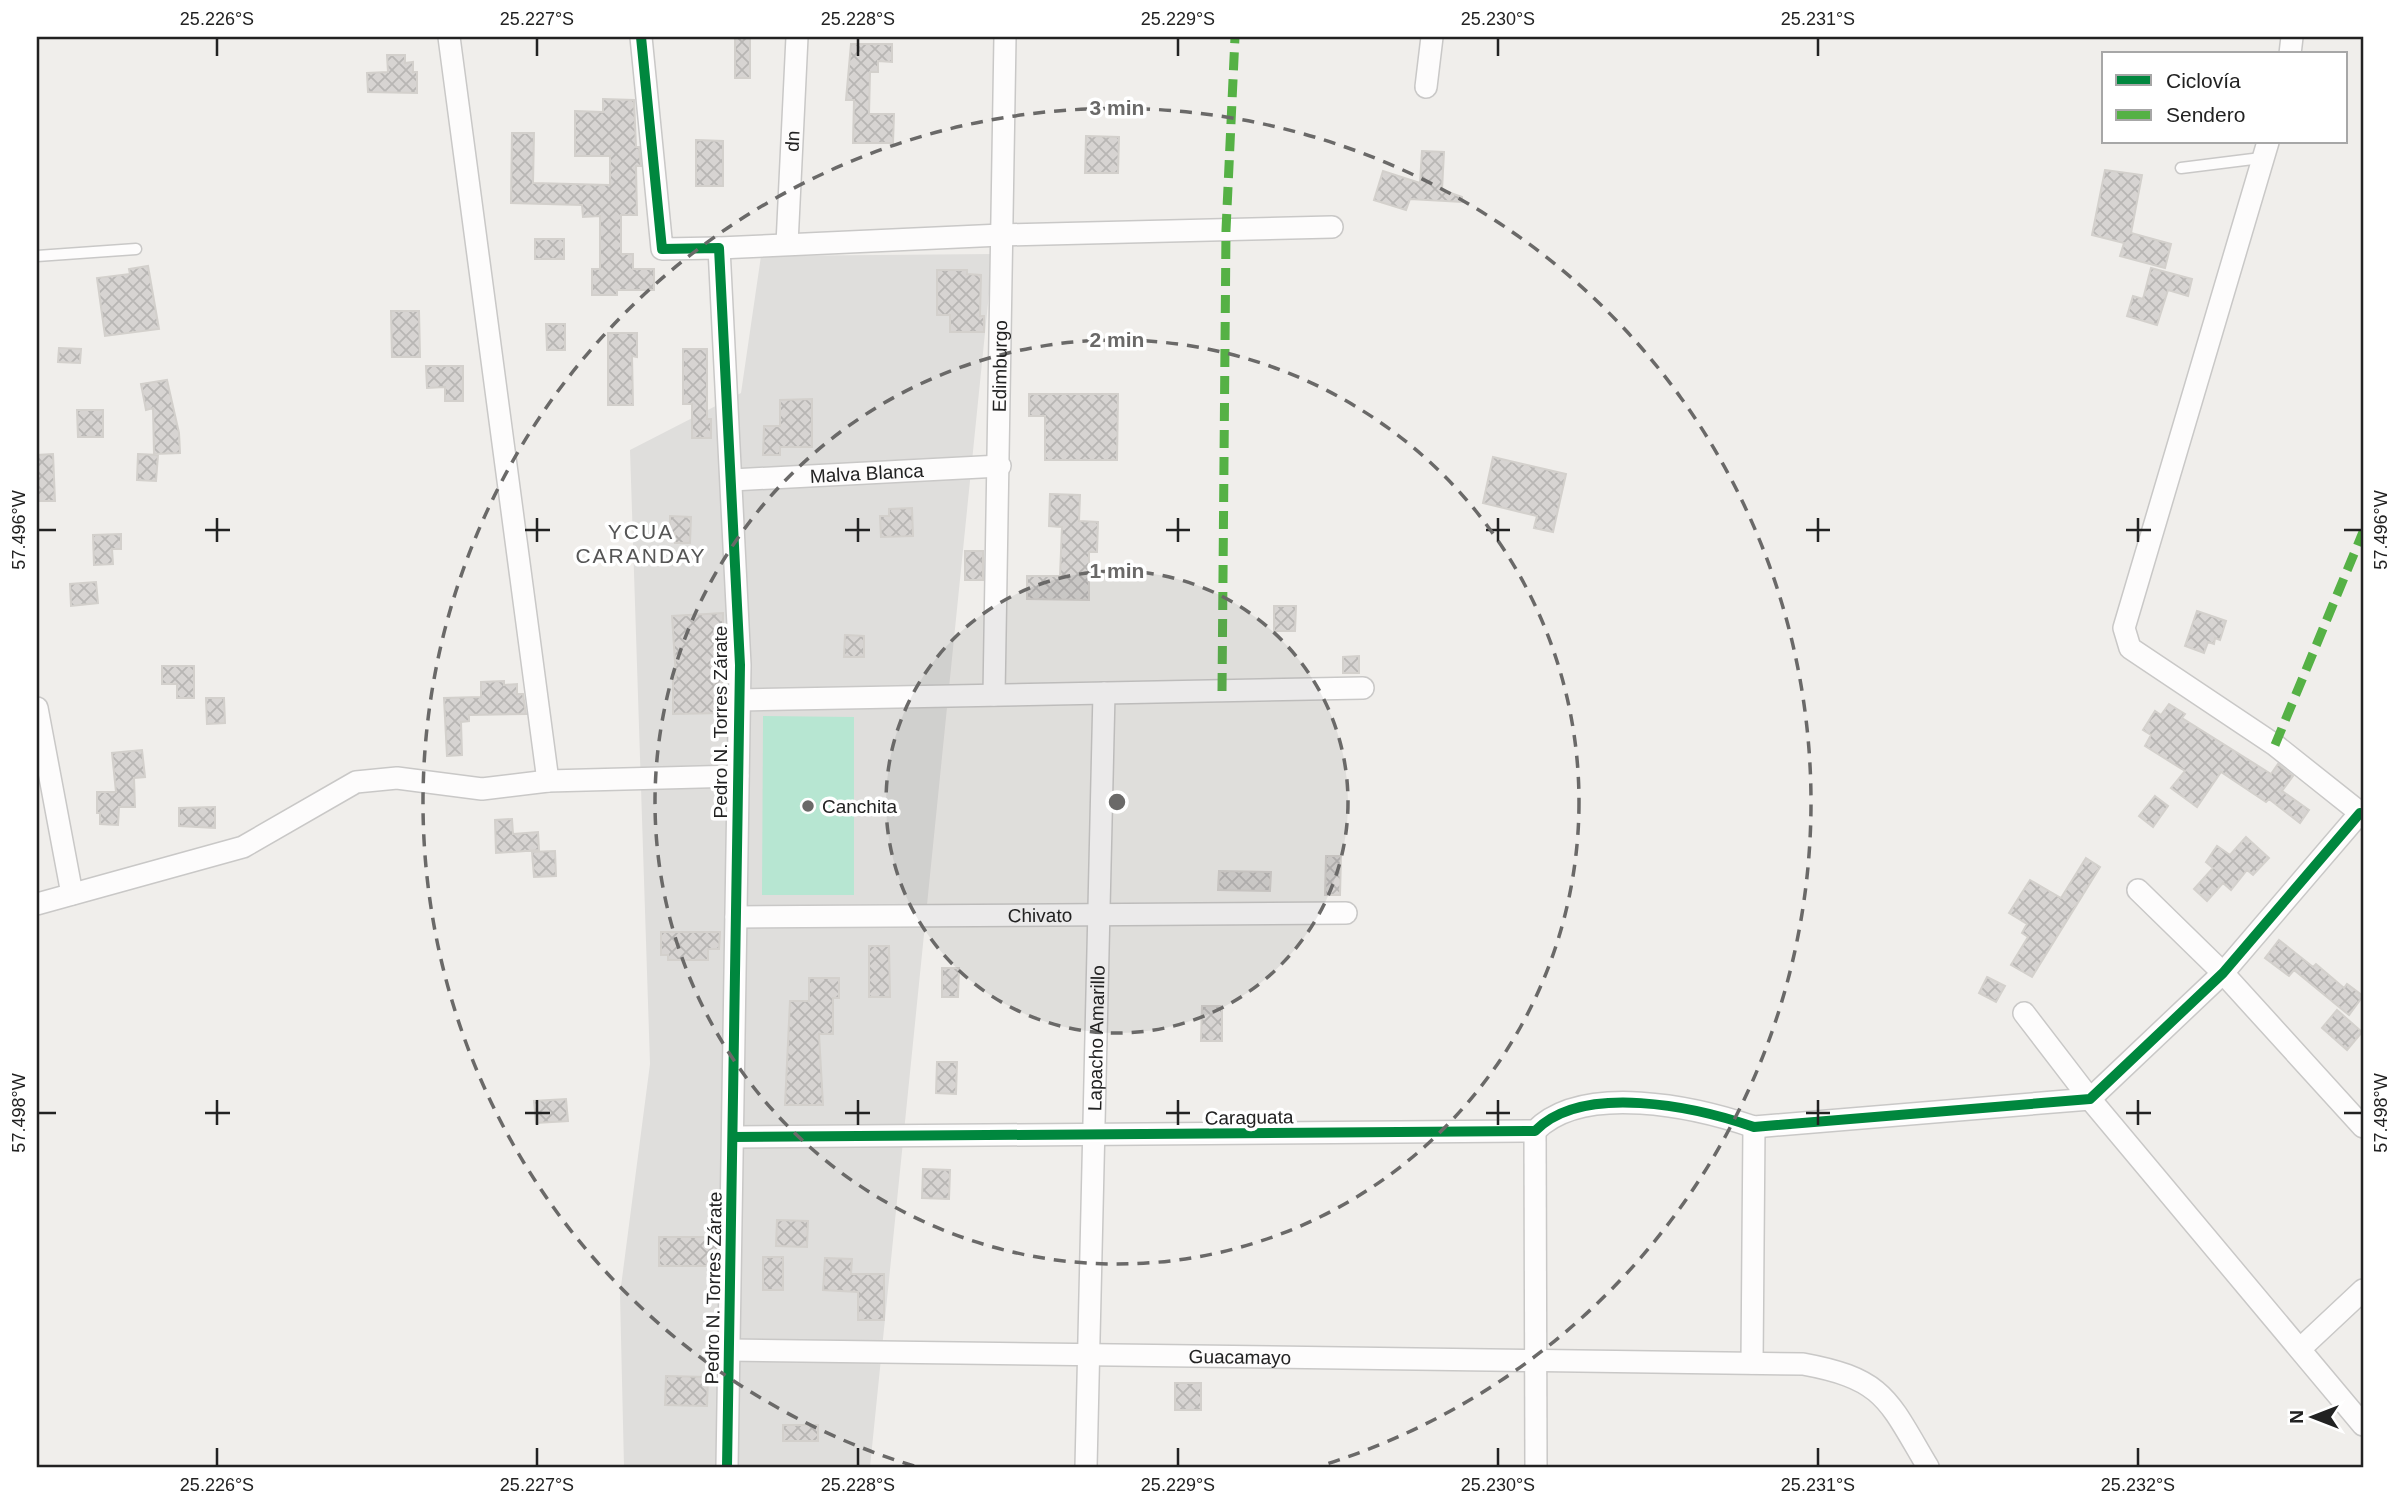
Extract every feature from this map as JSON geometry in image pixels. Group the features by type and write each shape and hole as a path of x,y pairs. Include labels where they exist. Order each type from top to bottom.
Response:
{"street":[{"path":"449,37 548,781"},
{"path":"641,37 662,249 1001,235 1332,227"},
{"name":"dn","path":"787,244 797,37"},
{"name":"Edimburgo","path":"994,695 1000,466 1004,37"},
{"path":"1426,87 1432,37"},
{"path":"1536,1467 1535,1131 1549,1117 1581,1105 1622,1104 1717,1114 1754,1127 2090,1098 2223,973 2362,814 2275,745 2130,648 2125,635 2124,628 2264,150"},
{"name":"Pedro N. Torres Zárate","path":"719,248 732,480 740,699 727,1467"},
{"name":"Malva Blanca","path":"732,480 1000,466"},
{"path":"740,699 1363,688"},
{"name":"Lapacho Amarillo","path":"1086,1467 1104,693"},
{"path":"37,708 72,894"},
{"path":"37,904 243,847 356,782 397,778 482,789 548,781 738,776"},
{"path":"2138,890 2223,973 2363,1126"},
{"name":"Chivato","path":"736,917 1346,913"},
{"path":"2024,1013 2090,1098 2363,1425"},
{"path":"1752,1363 1754,1127"},
{"name":"Caraguata","path":"733,1137 1535,1131"},
{"path":"2300,1349 2363,1290"},
{"name":"Guacamayo","path":"729,1350 1089,1357 1752,1363 1816,1367 1843,1372 1867,1384 1888,1401 1928,1467"}],"lane":[{"path":"2181,168 2264,150"},
{"path":"37,256 136,249"}],"shaded area":[{"path":"993,254 870,1467 624,1467 620,1294 650,1064 630,450 741,393 761,256"}],"green space":[{"name":"Canchita","path":"763,716 854,717 854,895 762,895"}],"building":[{"path":"735,37 750,37 750,78 735,78"},
{"path":"851,44 892,44 892,62 878,61 878,72 870,72 869,114 894,114 893,143 853,143 854,100 846,100"},
{"path":"387,55 405,55 405,63 413,62 413,72 417,72 417,93 368,92 367,73 388,72"},
{"path":"603,99 634,100 636,147 639,147 641,166 636,166 637,215 621,215 621,254 633,254 633,269 654,269 654,290 617,290 617,295 592,295 592,269 600,269 600,216 583,217 582,205 511,203 512,133 534,133 533,183 610,185 610,156 575,156 575,111 603,112"},
{"path":"1086,136 1119,137 1118,173 1085,173"},
{"path":"696,140 723,141 723,186 696,186"},
{"path":"1422,151 1444,152 1442,190 1462,197 1462,202 1410,199 1406,210 1374,200 1383,171 1420,183"},
{"path":"2105,170 2142,175 2131,233 2171,244 2165,268 2120,256 2124,243 2092,235"},
{"path":"535,239 564,239 564,259 535,259"},
{"path":"148,266 159,329 105,336 97,278 130,274 129,269"},
{"path":"2151,268 2192,279 2188,296 2168,290 2157,325 2127,316 2133,296 2143,299"},
{"path":"937,270 967,270 967,274 981,275 980,316 984,316 984,332 950,332 950,315 937,315"},
{"path":"391,311 419,311 420,357 392,357"},
{"path":"546,324 565,324 565,350 547,350"},
{"path":"608,333 637,333 637,357 632,356 633,405 608,405"},
{"path":"59,348 81,349 80,363 58,362"},
{"path":"683,349 707,349 707,419 711,419 711,438 692,438 692,404 683,404"},
{"path":"426,366 463,366 463,401 445,401 445,387 427,388"},
{"path":"167,380 179,433 180,453 154,454 153,408 146,410 141,384"},
{"path":"1029,394 1118,394 1117,460 1045,460 1045,416 1029,416"},
{"path":"812,399 812,447 780,447 780,455 763,455 764,426 780,426 780,400"},
{"path":"77,410 103,410 103,437 78,437"},
{"path":"53,454 55,501 37,501 37,455"},
{"path":"138,454 158,455 156,481 137,480"},
{"path":"1493,457 1566,474 1553,532 1534,528 1537,516 1483,503"},
{"path":"1050,494 1080,495 1079,521 1098,522 1097,552 1089,552 1089,600 1027,599 1027,576 1060,576 1062,527 1049,526"},
{"path":"912,508 913,536 881,537 880,516 889,516 889,509"},
{"path":"670,516 691,517 690,543 675,543 675,533 670,533"},
{"path":"121,534 121,549 112,549 113,564 94,565 93,535"},
{"path":"965,551 983,551 983,580 965,580"},
{"path":"96,582 98,603 71,606 70,584"},
{"path":"1274,606 1296,606 1295,631 1274,631"},
{"path":"2197,611 2226,621 2220,640 2215,638 2214,644 2208,642 2204,653 2185,646"},
{"path":"723,613 722,713 673,714 673,678 676,678 672,616"},
{"path":"845,635 864,636 864,657 844,657"},
{"path":"1359,656 1359,673 1343,673 1343,657"},
{"path":"162,666 194,666 194,698 177,698 177,684 162,684"},
{"path":"504,681 504,685 517,684 517,694 523,694 526,714 469,715 469,721 461,722 462,755 447,756 444,698 481,697 481,682"},
{"path":"206,698 224,698 225,723 207,724"},
{"path":"2169,704 2185,714 2182,718 2271,774 2278,764 2293,776 2282,791 2309,810 2300,823 2269,799 2266,802 2221,772 2197,807 2171,788 2185,771 2145,746 2151,735 2143,730 2155,711 2161,715"},
{"path":"142,750 145,777 134,778 135,807 119,807 118,825 100,824 97,792 116,792 112,753"},
{"path":"2155,796 2168,806 2153,827 2139,816"},
{"path":"215,807 215,828 179,826 179,808"},
{"path":"512,819 513,834 538,832 539,850 496,853 495,820"},
{"path":"2246,837 2269,858 2253,875 2247,870 2231,890 2223,883 2207,901 2194,889 2213,868 2206,862 2217,846 2230,855"},
{"path":"555,851 556,876 534,877 532,852"},
{"path":"1326,856 1341,856 1340,895 1325,895"},
{"path":"2086,858 2100,867 2032,977 2011,965 2028,937 2022,933 2027,924 2009,913 2030,880 2061,898"},
{"path":"1219,871 1271,872 1270,891 1218,890"},
{"path":"661,932 720,932 719,949 708,949 708,960 668,960 668,955 661,955"},
{"path":"2279,940 2313,967 2316,964 2344,988 2347,984 2363,996 2349,1015 2294,970 2289,976 2265,958"},
{"path":"869,946 889,946 890,997 869,997"},
{"path":"942,968 959,968 958,997 942,997"},
{"path":"1987,977 2005,986 1996,1002 1979,993"},
{"path":"809,978 839,978 839,998 833,998 833,1034 819,1034 823,1105 785,1105 790,1001 809,1001"},
{"path":"1202,1006 1222,1006 1222,1041 1201,1041"},
{"path":"2337,1010 2362,1032 2347,1050 2322,1028"},
{"path":"937,1062 957,1062 956,1094 936,1093"},
{"path":"566,1099 568,1121 536,1123 534,1101"},
{"path":"923,1169 950,1170 949,1199 922,1198"},
{"path":"777,1220 808,1221 807,1247 776,1246"},
{"path":"659,1237 718,1237 717,1266 659,1266"},
{"path":"763,1257 783,1257 783,1290 763,1290"},
{"path":"825,1258 852,1259 851,1274 884,1274 884,1320 858,1320 858,1292 823,1290"},
{"path":"666,1376 708,1377 707,1406 665,1405"},
{"path":"1175,1383 1201,1383 1201,1410 1175,1410"},
{"path":"783,1425 818,1425 818,1441 783,1441"}],"marked path":[{"path":"1222,691 1226,230 1235,37"},
{"path":"2275,745 2363,532"}],"cycle path":[{"path":"641,37 662,249 719,248 740,665 727,1467"},
{"path":"733,1137 1535,1131 1556,1116 1581,1107 1610,1103 1672,1107 1702,1112 1754,1127 2090,1099 2223,973 2360,813"}],"place":[{"name":"Canchita","path":"808,806"}],"district":[{"name":"YCUA CARANDAY","path":"641,544"}]}
